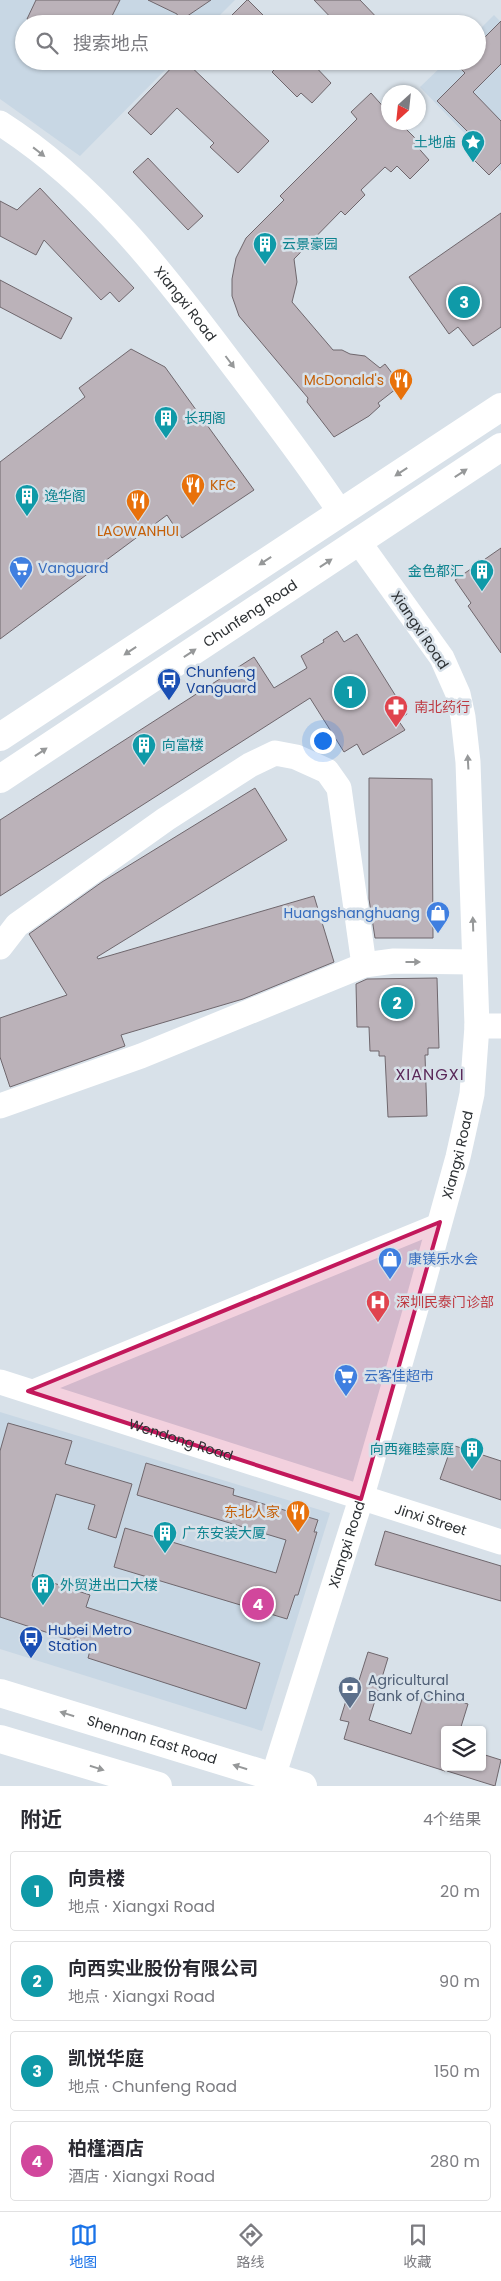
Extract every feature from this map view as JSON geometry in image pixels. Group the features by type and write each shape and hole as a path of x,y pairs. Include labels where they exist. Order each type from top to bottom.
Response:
{"street":[{"name":"Xiangxi Road","path":"0,124 76,181 120,225 167,278 311,468 340,512"},
{"path":"0,737 501,407"},
{"name":"Chunfeng Road","path":"0,779 501,447"},
{"name":"Xiangxi Road","path":"273,1777 360,1499 440,1222 472,1094 476,1026 467,745 458,694 442,658 358,541"},
{"path":"0,947 16,926 166,819 250,765 275,753 296,756 327,771 339,788 364,965"},
{"path":"0,1106 141,1056 364,965 394,961 474,962"},
{"path":"476,1026 501,1026"},
{"path":"28,1391 440,1222"},
{"name":"Wendong Road","path":"0,1382 360,1499"},
{"name":"Jinxi Street","path":"360,1499 501,1542"},
{"name":"Shennan East Road","path":"0,1693 303,1786"},
{"path":"0,1738 158,1786"}],"highlighted area":[{"path":"440,1222 361,1499 28,1391"}],"shaded area":[{"path":"0,0 235,0 220,15 15,15 15,70 165,70 80,156 0,99"},
{"path":"494,15 501,22 501,171 426,93 426,85 422,85 438,70 486,70 486,23"},
{"path":"0,1412 330,1513 262,1731 0,1649"}],"building":[{"path":"36,0 120,0 112,15 29,15"},
{"path":"148,0 211,0 189,15 177,14"},
{"path":"248,0 263,15 232,15"},
{"path":"314,0 360,0 374,15 328,15"},
{"path":"501,21 501,64 473,92 501,121 501,163 489,175 463,149 474,138 437,101 465,73 462,70 486,70 486,36"},
{"path":"169,70 194,70 269,141 238,173 210,147 214,143 177,108 151,135 128,113"},
{"path":"274,70 319,70 331,83 312,103 301,93 297,97 272,72"},
{"name":"云景豪园","path":"371,93 381,104 381,130 407,130 415,138 414,143 429,160 410,179 397,166 391,172 385,167 361,190 365,195 345,215 341,211 294,259 297,282 292,302 333,350 342,350 350,354 365,356 380,368 385,364 401,385 378,403 380,406 369,416 334,437 307,402 308,398 239,316 232,296 232,279 236,258 246,238 284,200 280,196 357,119 351,112"},
{"path":"148,158 203,216 188,230 133,172"},
{"path":"40,188 134,288 119,302 110,292 101,300 44,240 36,255 0,236 0,201 17,210"},
{"path":"501,213 501,327 473,346 458,327 449,334 409,277"},
{"path":"0,280 72,318 61,339 0,307"},
{"path":"131,349 165,367 254,490 182,538 167,515 0,639 0,462 85,397 79,388"},
{"name":"金色都汇","path":"501,548 501,653 468,606 471,603 455,580"},
{"name":"向富楼","path":"337,631 344,642 357,634 407,714 398,720 405,730 363,755 357,744 344,752 310,698 0,896 0,820 254,657 274,688 307,668 301,656 324,642 323,640"},
{"path":"369,778 432,779 433,938 375,938 369,899"},
{"path":"255,788 287,840 97,957 98,959 314,896 334,962 243,999 121,1035 125,1046 10,1087 0,1057 0,1018 67,995 29,934 102,882"},
{"path":"437,978 439,1048 428,1048 428,1055 425,1055 427,1116 388,1117 385,1056 379,1056 379,1051 370,1051 369,1027 357,1027 356,984 367,979"},
{"path":"8,1423 72,1441 65,1464 132,1484 116,1538 88,1529 95,1505 56,1494 32,1576 90,1595 86,1607 260,1663 246,1709 88,1658 91,1647 0,1617 0,1451"},
{"name":"向西雍睦豪庭","path":"452,1445 501,1461 501,1500 440,1479"},
{"name":"广东安装大厦","path":"146,1463 234,1489 233,1495 318,1520 314,1532 317,1532 298,1595 295,1595 287,1619 114,1567 125,1528 276,1573 286,1540 137,1495"},
{"path":"385,1531 501,1566 501,1601 375,1565"},
{"path":"368,1652 388,1658 369,1720 411,1734 424,1693 468,1704 461,1726 441,1726 441,1770 344,1739 349,1722 340,1720 349,1691 355,1693"},
{"path":"486,1755 501,1760 495,1786 447,1771 486,1771"}],"place":[{"name":"土地庙","path":"473,163"},
{"name":"云景豪园","path":"265,265"},
{"name":"凯悦华庭","path":"464,302"},
{"name":"McDonald's","path":"401,401"},
{"name":"长玥阁","path":"166,439"},
{"name":"KFC","path":"193,506"},
{"name":"逸华阁","path":"27,517"},
{"name":"LAOWANHUI","path":"138,522"},
{"name":"Vanguard","path":"21,589"},
{"name":"金色都汇","path":"482,592"},
{"name":"向贵楼","path":"350,692"},
{"name":"Chunfeng Vanguard","path":"169,701"},
{"name":"南北药行","path":"396,728"},
{"name":"向富楼","path":"144,766"},
{"name":"Huangshanghuang","path":"438,934"},
{"name":"向西实业股份有限公司","path":"397,1003"},
{"name":"康镁乐水会","path":"390,1280"},
{"name":"深圳民泰门诊部","path":"378,1323"},
{"name":"云客佳超市","path":"346,1397"},
{"name":"向西雍睦豪庭","path":"472,1470"},
{"name":"东北人家","path":"298,1533"},
{"name":"广东安装大厦","path":"165,1554"},
{"name":"柏槿酒店","path":"258,1604"},
{"name":"外贸进出口大楼","path":"43,1606"},
{"name":"Hubei Metro Station","path":"31,1659"},
{"name":"Agricultural Bank of China","path":"350,1709"}],"district":[{"name":"XIANGXI","path":"430,1074"}]}
